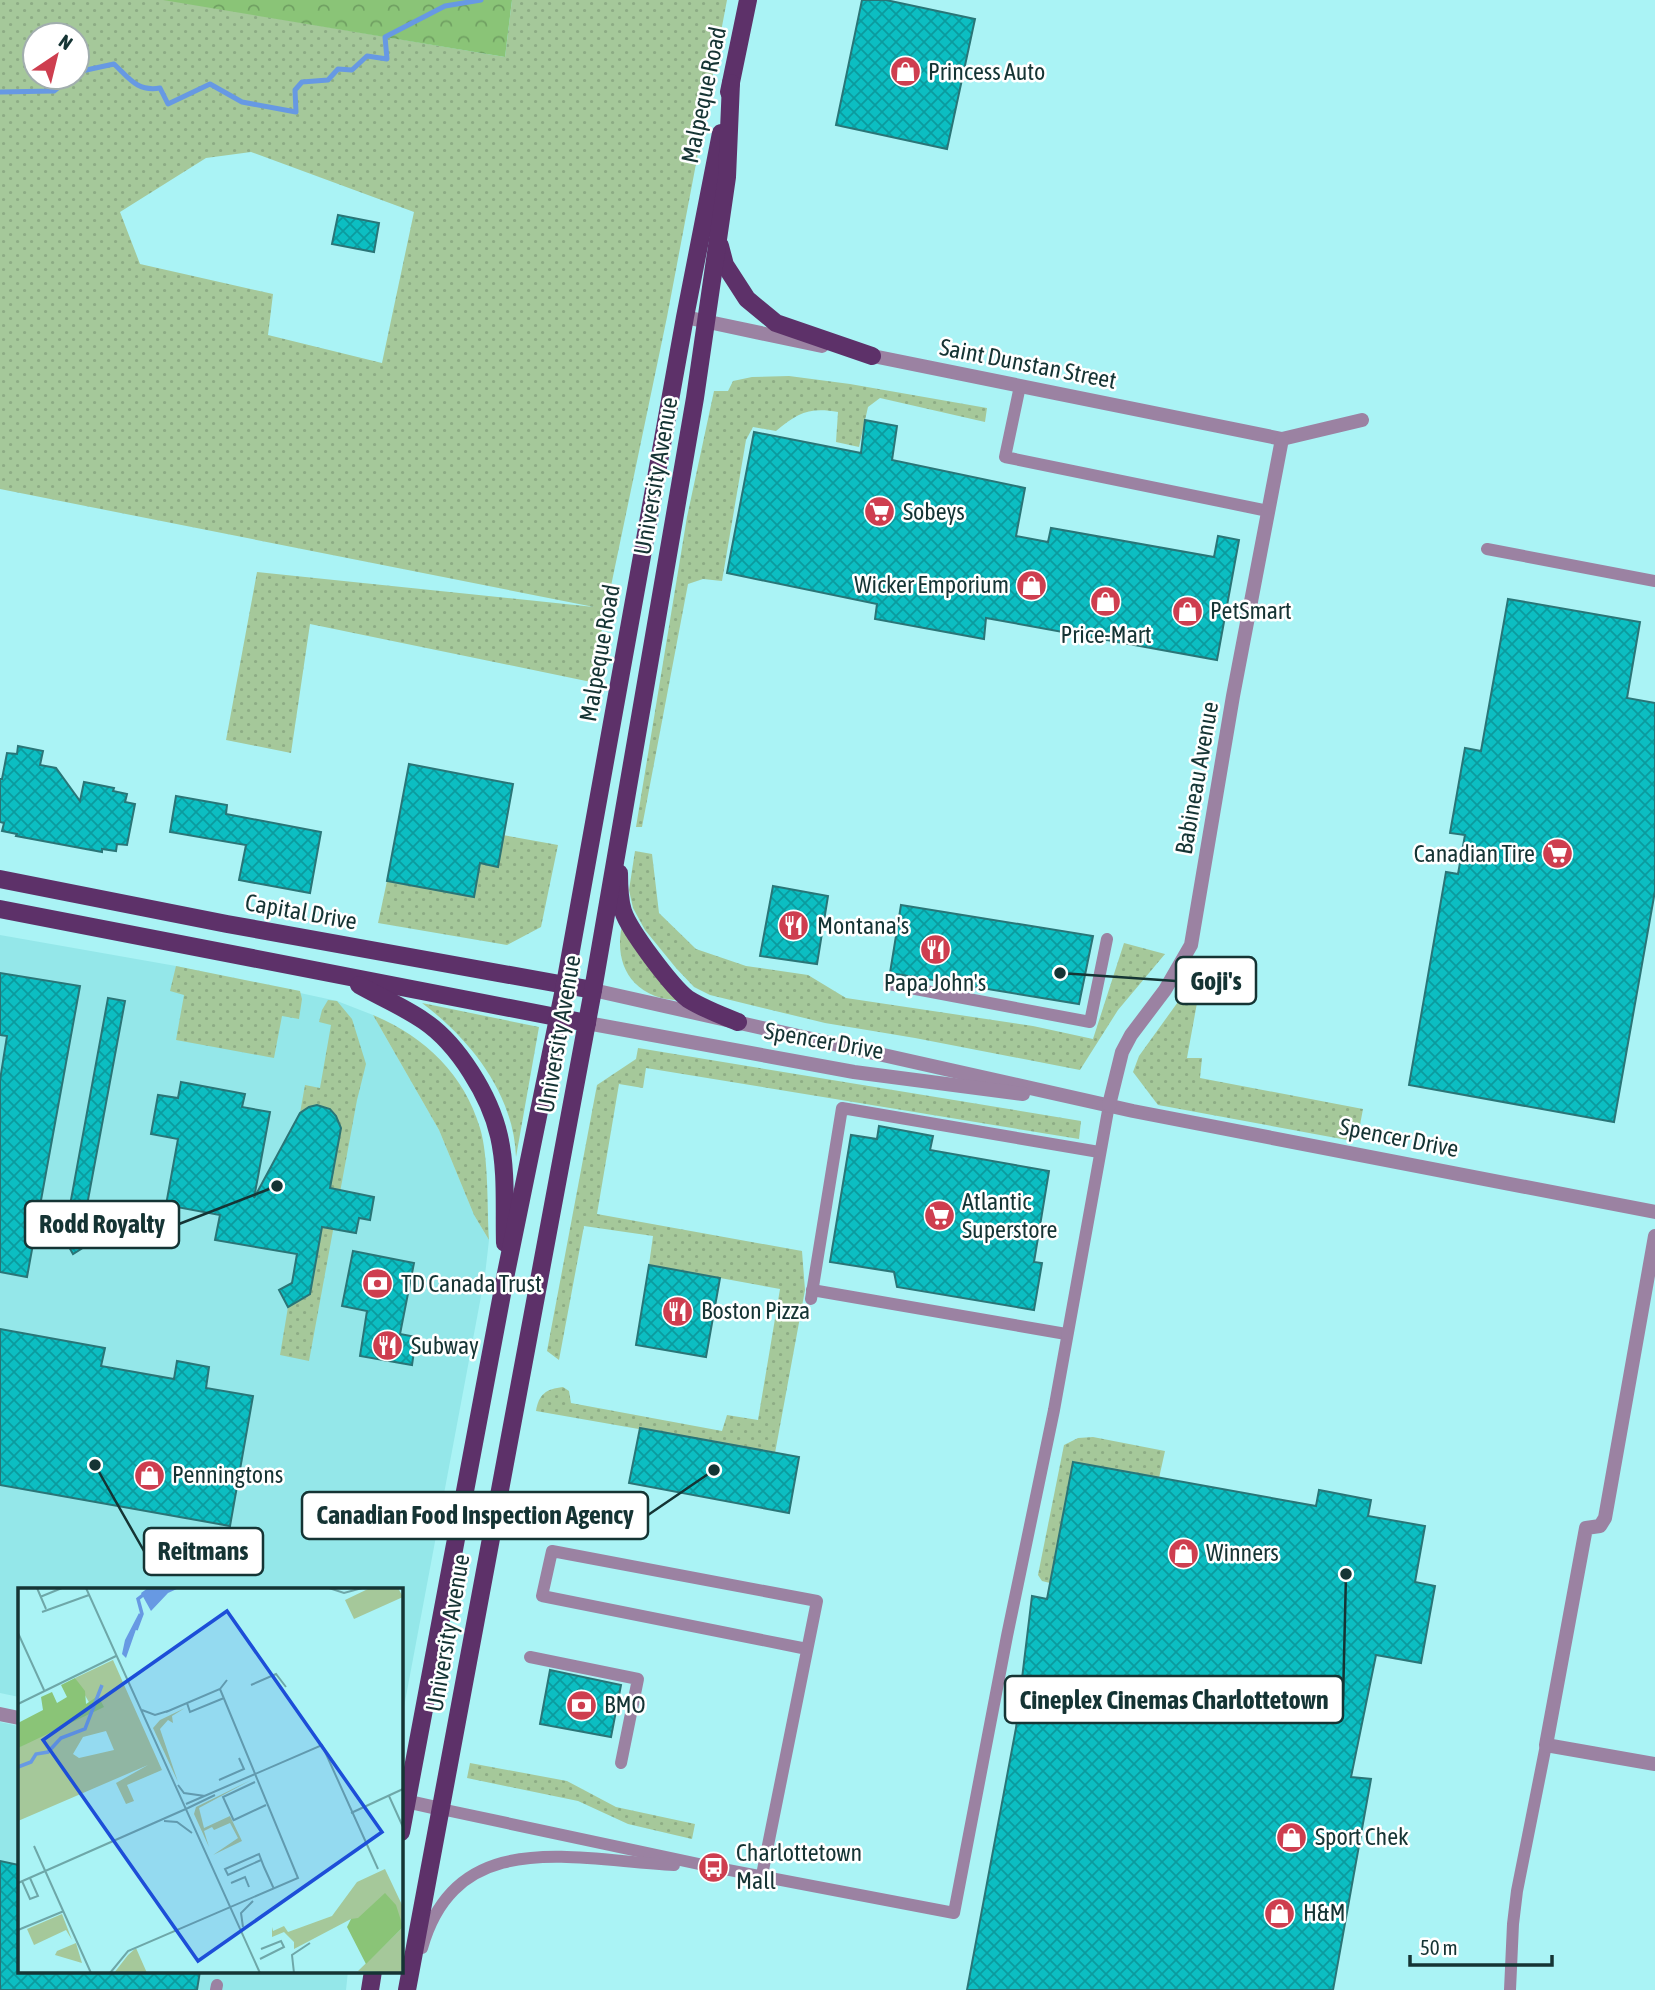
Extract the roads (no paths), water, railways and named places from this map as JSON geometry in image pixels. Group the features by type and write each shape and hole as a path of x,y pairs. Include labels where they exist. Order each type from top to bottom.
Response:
{"main road":[{"name":"Malpeque Road","path":"565,985 685,317 748,0"},
{"name":"University Avenue","path":"409,1990 499,1487 593,990 695,398 727,177 731,83"},
{"path":"719,238 725,265 747,299 776,323 872,356"},
{"path":"625,794 618,864 619,890 624,914 663,974 685,997 708,1011 738,1022"},
{"name":"Capital Drive","path":"0,879 593,990"},
{"path":"0,909 558,1018"},
{"path":"344,976 425,1021 440,1034 462,1059 486,1100 499,1136 503,1175 505,1278"},
{"name":"University Avenue","path":"402,1821 505,1278 565,985"},
{"name":"Spencer Drive","path":"558,1018 587,1023"},
{"path":"370,1990 373,1972"}],"street":[{"name":"Saint Dunstan Street","path":"685,317 1282,439 1362,420"},
{"name":"Babineau Avenue","path":"1108,1105 1122,1052 1165,990 1191,945 1282,439"},
{"name":"Spencer Drive","path":"593,990 1133,1111 1655,1212"},
{"name":"Spencer Drive","path":"587,1023 868,1074 974,1089 1084,1100"},
{"path":"1655,1236 1605,1518 1600,1526 1586,1528 1546,1745 1655,1765"},
{"path":"0,1714 18,1718"},
{"path":"404,1800 441,1809"}],"lane":[{"path":"1020,386 1004,457 1268,511"},
{"path":"1487,550 1655,581"},
{"path":"889,984 1090,1022 1107,939"},
{"path":"441,1809 713,1867 954,1913 1054,1410 1108,1105"},
{"path":"1066,1334 811,1295 842,1108 1099,1152"},
{"path":"762,1875 817,1601 552,1551 542,1596 807,1648"},
{"path":"530,1657 638,1679 621,1763"},
{"path":"1510,1990 1516,1902 1546,1745"},
{"path":"409,1990 435,1913 451,1892 484,1869 511,1860 540,1857 713,1867"}],"waterway":[{"path":"91,69 114,64 139,86 160,88 168,104 210,84 242,102 296,112 295,90 302,82 328,80 338,69 352,70 367,56 387,59 385,37 445,6 481,0"},
{"path":"0,92 54,91"}],"place":[{"name":"Princess Auto","path":"905,72"},
{"name":"Sobeys","path":"880,512"},
{"name":"Wicker Emporium","path":"1032,585"},
{"name":"Price-Mart","path":"1106,601"},
{"name":"PetSmart","path":"1187,611"},
{"name":"Canadian Tire","path":"1558,854"},
{"name":"Montana's","path":"794,926"},
{"name":"Papa John's","path":"935,949"},
{"name":"Goji's","path":"1060,973"},
{"name":"Rodd Royalty","path":"277,1186"},
{"name":"Atlantic Superstore","path":"939,1216"},
{"name":"TD Canada Trust","path":"378,1284"},
{"name":"Boston Pizza","path":"678,1311"},
{"name":"Subway","path":"388,1346"},
{"name":"Reitmans","path":"95,1465"},
{"name":"Canadian Food Inspection Agency","path":"714,1470"},
{"name":"Penningtons","path":"149,1475"},
{"name":"Winners","path":"1183,1553"},
{"name":"Cineplex Cinemas Charlottetown","path":"1346,1574"},
{"name":"BMO","path":"581,1705"},
{"name":"Sport Chek","path":"1292,1837"},
{"name":"Charlottetown Mall","path":"713,1867"},
{"name":"H&M","path":"1280,1913"}]}
